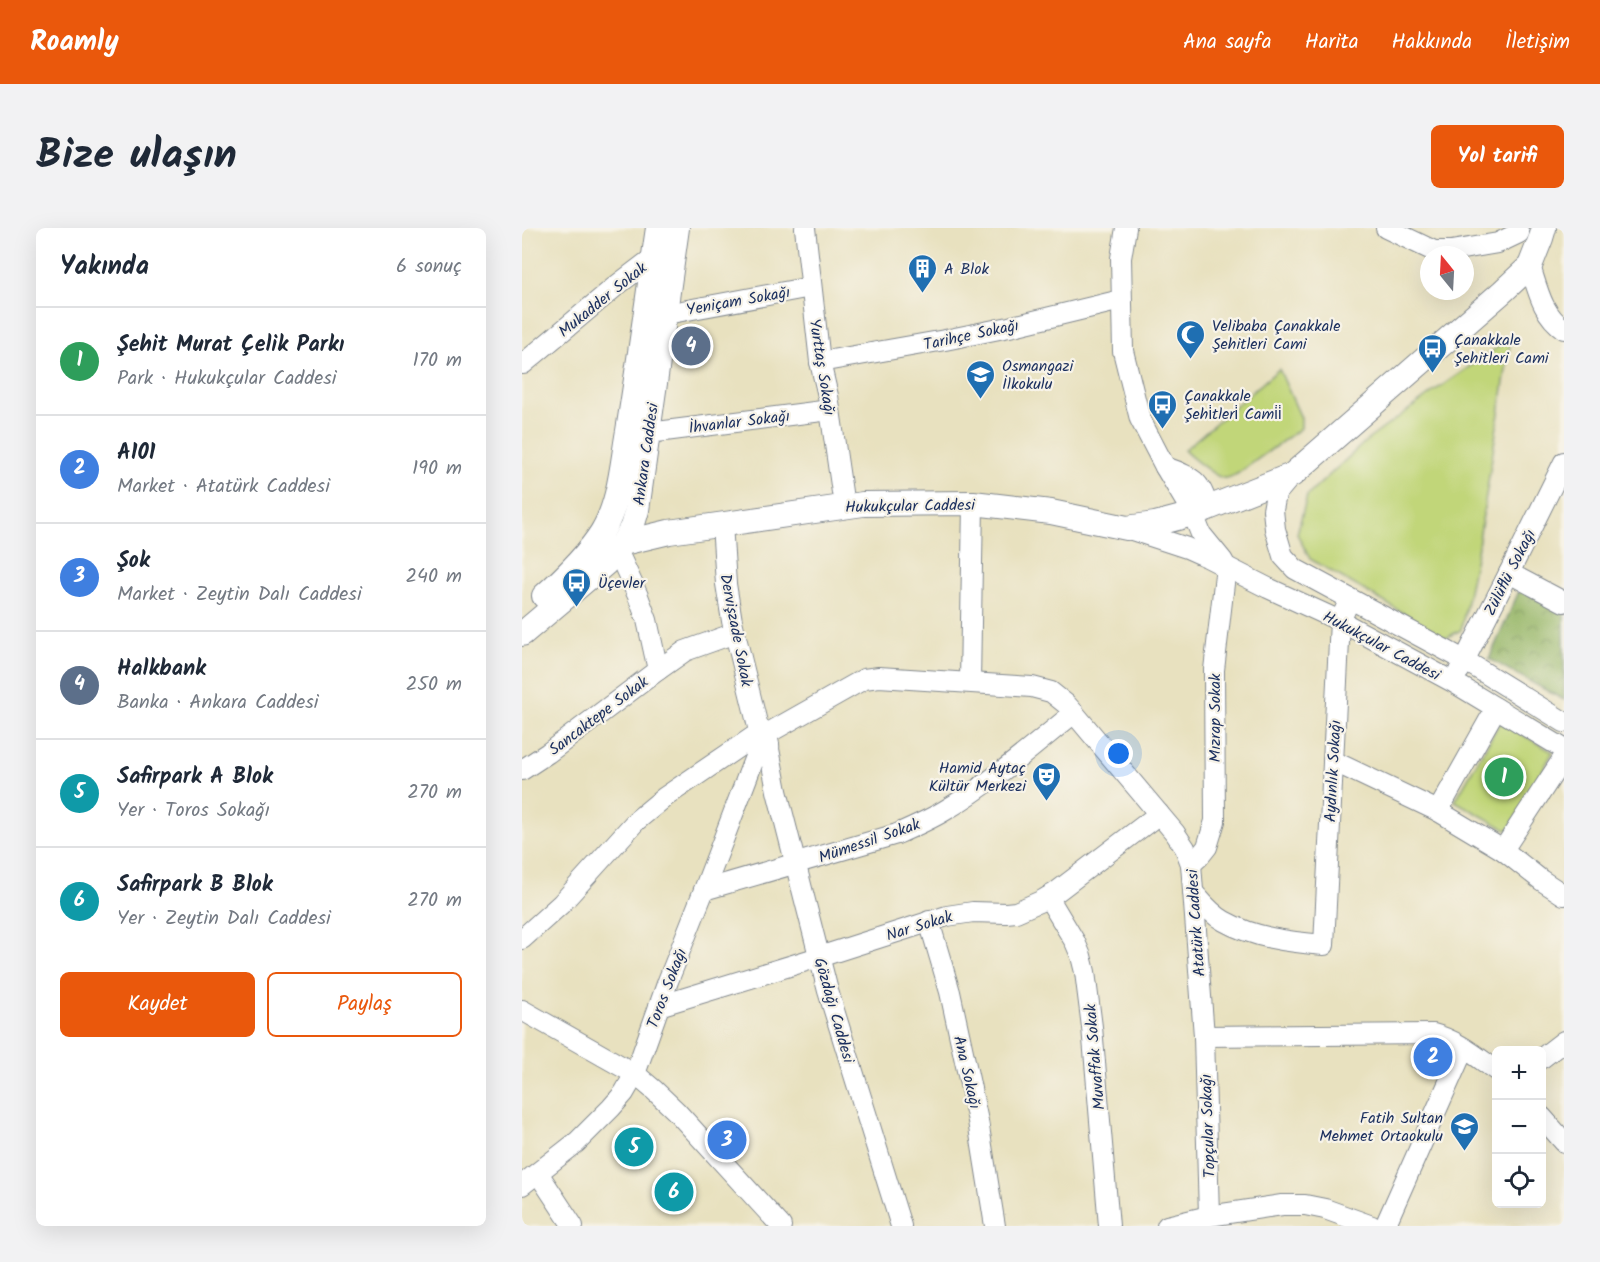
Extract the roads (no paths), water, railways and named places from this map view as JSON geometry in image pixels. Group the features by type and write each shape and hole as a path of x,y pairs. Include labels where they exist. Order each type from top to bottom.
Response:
{"main road":[{"name":"Ankara Caddesi","path":"522,614 558,583 585,555 603,530 612,510 624,455 658,228"},
{"name":"Ankara Caddesi","path":"522,634 606,563 620,547 632,527 638,510 677,228"},
{"name":"Hukukçular Caddesi","path":"620,547 669,532 863,504 973,503 1051,512 1127,528 1155,524 1200,512 1292,475 1502,292 1532,261 1544,228"}],"street":[{"name":"Yurttaş Sokağı","path":"805,228 820,362 830,410 844,506"},
{"path":"1114,228 1121,258"},
{"path":"1126,228 1121,258 1123,351 1140,419 1164,464 1200,512 1201,534 1226,566"},
{"path":"1386,228 1434,251 1451,251 1498,243 1518,231 1532,261 1546,311 1556,324 1564,329"},
{"name":"Mukadder Sokak","path":"523,363 654,257"},
{"name":"Yeniçam Sokağı","path":"666,314 811,287"},
{"name":"Tarihçe Sokağı","path":"820,362 1009,327 1121,300"},
{"name":"İhvanlar Sokağı","path":"649,432 830,410"},
{"name":"Zülüflü Sokağı","path":"1453,682 1564,462"},
{"name":"Hukukçular Caddesi","path":"1292,475 1276,494 1274,502 1275,529 1283,556 1294,569 1464,660 1564,722"},
{"path":"970,682 973,503"},
{"name":"Dervişzade Sokak","path":"722,524 726,584 735,633 760,745 777,791"},
{"name":"Hukukçular Caddesi","path":"1127,528 1187,548 1340,621 1453,682 1564,749"},
{"name":"Sancaktepe Sokak","path":"522,770 658,670 647,620 620,547"},
{"name":"Mızrap Sokak","path":"1191,864 1207,847 1215,821 1214,670 1226,566"},
{"path":"1509,573 1564,602"},
{"name":"Aydınlık Sokağı","path":"1193,892 1224,921 1264,936 1324,945 1340,621 1350,599"},
{"path":"658,670 685,651 735,633"},
{"name":"Atatürk Caddesi","path":"760,745 786,723 864,679 879,677 970,682 1032,687 1051,692 1074,713 1185,848 1191,864 1204,1036"},
{"path":"1438,811 1496,708"},
{"name":"Mümessil Sokak","path":"704,890 897,834 942,813 987,782 1074,713"},
{"path":"522,939 561,904 636,821 665,797 708,768 760,745"},
{"name":"Toros Sokağı","path":"522,1185 577,1142 624,1093 635,1074 760,745"},
{"path":"1503,850 1564,757"},
{"path":"1333,761 1438,811 1503,850 1564,895"},
{"name":"Gözdağı Caddesi","path":"777,791 819,957 901,1226"},
{"name":"Nar Sokak","path":"659,1006 958,913 1016,912 1048,897 1159,814"},
{"name":"Muvaffak Sokak","path":"1048,897 1075,942 1085,972 1109,1226"},
{"name":"Ana Sokağı","path":"929,921 950,992 978,1121 995,1226"},
{"path":"522,1010 635,1074 676,1111 781,1226"},
{"path":"1204,1036 1426,1034 1442,1036 1492,1068"},
{"name":"Topçular Sokağı","path":"1204,1036 1209,1216"},
{"path":"1546,1055 1564,1041"},
{"path":"1385,1226 1464,1048"},
{"path":"1546,1122 1564,1142"},
{"path":"538,1173 573,1226"},
{"path":"1167,1226 1209,1216 1282,1205 1305,1205 1325,1209 1372,1226"}],"place":[{"name":"A Blok","path":"923,294"},
{"name":"Halkbank","path":"691,346"},
{"name":"Velibaba Çanakkale Şehitleri Cami","path":"1191,360"},
{"name":"Çanakkale Şehitleri Cami","path":"1433,374"},
{"name":"Osmangazi İlkokulu","path":"981,400"},
{"name":"Çanakkale Şehi̇tleri̇ Cami̇i̇","path":"1163,430"},
{"name":"Üçevler","path":"577,608"},
{"name":"Şehit Murat Çelik Parkı","path":"1504,777"},
{"name":"Hamid Aytaç Kültür Merkezi","path":"1047,802"},
{"name":"A101","path":"1433,1057"},
{"name":"Şok","path":"727,1140"},
{"name":"Safirpark A Blok","path":"634,1147"},
{"name":"Fatih Sultan Mehmet Ortaokulu","path":"1464,1152"},
{"name":"Safirpark B Blok","path":"674,1192"}]}
